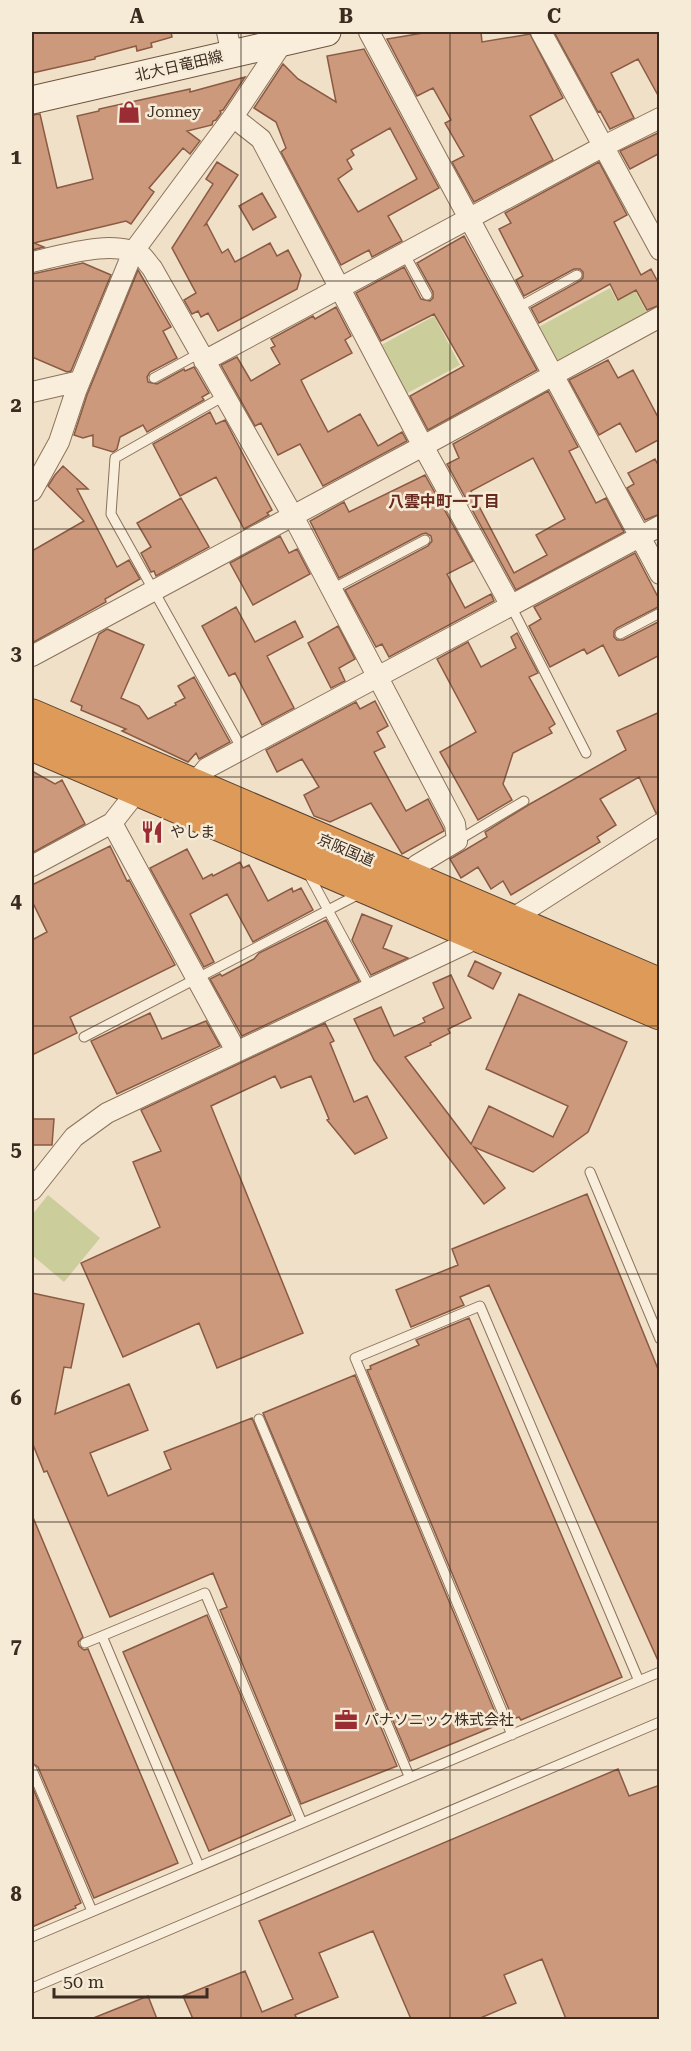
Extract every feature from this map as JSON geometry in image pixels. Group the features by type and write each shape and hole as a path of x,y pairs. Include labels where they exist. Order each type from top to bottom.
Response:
{"highway":[{"name":"京阪国道","path":"32,716 410,877 496,928 660,1013"},
{"name":"京阪国道","path":"32,744 370,888 496,928 660,986"}],"main road":[{"name":"北大日竜田線","path":"32,100 230,43 327,32"}],"street":[{"path":"369,32 660,574"},
{"path":"541,32 660,250"},
{"path":"32,491 59,442 80,381 133,252 233,117 287,36"},
{"path":"233,117 261,139 423,446 511,606"},
{"path":"202,357 660,118"},
{"path":"32,262 92,249 116,249 133,252 144,258 152,268 293,516 455,824 457,841 417,865 410,877"},
{"path":"32,656 660,317"},
{"path":"32,392 80,381"},
{"path":"192,786 207,768 660,526"},
{"path":"32,866 112,823 138,790"},
{"path":"112,823 236,1051"},
{"path":"32,1190 74,1137 107,1113 496,928 660,824"}],"lane":[{"path":"404,253 427,295"},
{"path":"517,308 577,275"},
{"path":"154,378 202,357"},
{"path":"224,396 115,458 111,514 242,750"},
{"path":"332,589 425,540"},
{"path":"511,606 586,753"},
{"path":"621,634 660,613"},
{"path":"457,841 524,801"},
{"path":"302,859 370,988"},
{"path":"84,1037 370,888"},
{"path":"590,1172 660,1339"},
{"path":"512,1735 355,1358 480,1306 639,1681"},
{"path":"259,1419 409,1776"},
{"path":"85,1643 205,1593 302,1823"},
{"path":"102,1636 199,1866"},
{"path":"32,1937 660,1672"},
{"path":"32,1988 660,1722"},
{"path":"32,1770 92,1911"}],"green space":[{"path":"610,288 617,301 635,291 650,318 554,364 535,329"},
{"path":"434,316 460,365 402,396 376,348"},
{"path":"48,1195 100,1238 64,1282 32,1255 32,1215"}],"building":[{"path":"32,32 171,32 172,37 151,43 152,47 137,51 136,46 95,57 95,59 32,73"},
{"path":"429,32 481,32 482,42 530,34 563,98 530,116 553,160 474,202 452,162 464,156 445,123 451,120 433,88 417,96 387,39"},
{"path":"554,32 660,32 660,99 638,59 611,73 634,118 610,129 600,111 598,112"},
{"path":"364,49 439,188 388,216 402,241 372,257 369,250 341,265 281,152 286,148 276,122 254,108 283,64 298,79 336,102 327,56","holes":["390,128 417,179 358,212 338,179 352,169 347,160 354,155 351,150"]},
{"path":"245,77 212,125 187,131 200,141 190,154 183,148 149,188 154,192 131,224 126,221 34,243 44,247 32,250 32,115 40,114 57,188 93,179 77,116 190,89 190,92"},
{"path":"660,132 660,153 630,169 620,151"},
{"path":"217,162 238,175 205,225 207,224 222,253 228,249 235,262 270,243 277,256 288,250 301,275 297,289 218,331 208,313 201,317 198,311 192,314 184,300 196,293 172,248 213,184 206,179"},
{"path":"599,162 627,215 614,222 641,275 651,269 660,286 660,305 647,310 636,290 618,300 610,284 539,323 531,308 580,281 583,278 583,272 580,269 574,269 524,296 516,280 523,276 499,229 511,223 505,213"},
{"path":"262,193 276,217 253,230 239,206"},
{"path":"464,236 537,370 428,430 410,396 464,366 434,314 381,341 356,293 404,267 421,299 430,301 433,298 433,292 417,263"},
{"path":"83,263 111,275 71,371 67,372 32,357 32,274"},
{"path":"138,270 171,327 163,331 177,358 150,372 147,377 148,382 157,384 184,369 185,371 194,367 209,393 202,397 204,400 147,432 143,425 120,437 117,449 113,452 93,446 93,435 83,438 74,435 87,395"},
{"path":"336,307 351,336 345,340 352,353 301,380 328,432 360,414 378,446 402,432 407,441 323,486 300,444 278,455 261,423 255,426 221,365 237,357 251,381 280,364 271,348 275,346 271,339 313,316 315,319"},
{"path":"608,360 618,378 633,370 660,421 660,439 636,452 620,423 599,435 569,380"},
{"path":"548,391 578,447 569,451 596,503 606,498 624,532 516,590 447,464 459,458 453,444","holes":["533,458 565,519 536,535 547,555 514,573 471,491"]},
{"path":"210,412 216,424 225,420 272,510 267,513 269,515 244,529 216,477 180,496 153,444"},
{"path":"655,459 660,469 660,514 645,520 627,488 634,484 628,473"},
{"path":"63,466 88,489 77,489 117,567 129,560 140,579 105,599 106,602 32,643 32,551 84,521 48,486"},
{"path":"425,475 473,561 447,574 465,608 491,594 494,601 389,657 382,644 376,647 345,590 428,546 432,541 431,536 426,533 422,534 339,578 310,521 344,502 349,512"},
{"path":"181,498 209,547 156,576 154,571 151,572 141,553 151,547 137,523"},
{"path":"280,536 289,553 297,549 310,574 253,605 230,563"},
{"path":"635,553 660,601 660,606 617,628 614,631 614,637 617,640 623,640 660,621 660,655 619,676 603,645 587,654 584,649 550,667 529,626 541,619 534,607"},
{"path":"236,607 255,642 295,621 303,637 267,656 294,708 262,725 235,673 229,676 202,626"},
{"path":"338,626 355,659 339,668 345,681 331,688 308,643"},
{"path":"107,629 144,645 121,698 139,706 148,719 185,698 178,686 194,677 230,742 199,759 196,753 188,762 122,731 126,729 81,710 82,706 71,701 99,634"},
{"path":"517,633 538,673 529,677 555,724 549,728 552,733 513,753 503,784 512,800 478,820 440,752 476,732 437,659 468,642 481,667 516,648 511,637"},
{"path":"375,701 388,726 377,732 385,747 374,752 406,811 428,799 444,831 402,854 371,803 330,822 314,816 304,795 319,787 302,759 277,772 266,750 356,702 360,709"},
{"path":"660,712 660,812 656,813 639,777 600,799 616,825 597,837 600,842 511,895 503,881 491,889 478,867 461,878 450,859 487,837 485,832 530,804 626,750 617,731"},
{"path":"32,771 55,784 62,780 85,824 32,853"},
{"path":"110,846 127,881 129,880 175,965 70,1017 77,1033 32,1055 32,940 47,932 32,901 32,885"},
{"path":"187,849 203,879 240,862 243,868 249,865 268,901 292,888 293,892 301,888 313,910 253,942 227,894 190,914 214,962 204,967 150,868"},
{"path":"362,914 392,926 383,948 408,958 371,975 352,940"},
{"path":"326,920 359,981 242,1036 210,979 220,974 222,976 254,959 259,953"},
{"path":"475,961 501,973 493,989 468,976"},
{"path":"451,975 471,1018 448,1029 450,1033 430,1043 431,1045 405,1057 471,1144 489,1106 553,1137 568,1106 486,1069 519,994 627,1042 588,1132 533,1172 474,1147 505,1188 484,1204 374,1060 354,1019 381,1007 394,1036 425,1022 423,1018 444,1008 433,983"},
{"path":"150,1013 162,1039 206,1021 220,1046 117,1094 91,1041"},
{"path":"325,1023 334,1041 330,1043 354,1102 367,1096 387,1138 355,1154 327,1120 329,1119 311,1076 281,1088 275,1076 211,1106 303,1333 217,1368 199,1323 123,1357 81,1263 160,1227 133,1162 161,1151 141,1110"},
{"path":"32,1119 54,1119 52,1145 32,1145"},
{"path":"587,1194 660,1374 660,1665 489,1285 460,1297 464,1305 411,1327 396,1290 458,1265 452,1249"},
{"path":"32,1293 84,1304 71,1368 64,1367 55,1414 129,1384 148,1430 90,1453 108,1496 171,1469 164,1452 252,1418 397,1766 301,1804 220,1610 227,1607 213,1573 110,1617 47,1471 44,1472 32,1442"},
{"path":"469,1318 622,1677 521,1720 519,1717 513,1719 367,1370 371,1369 370,1366 419,1345 416,1340"},
{"path":"355,1375 500,1724 410,1761 263,1413"},
{"path":"32,1515 83,1637 78,1642 79,1646 84,1650 88,1649 178,1863 94,1898 38,1767 32,1763"},
{"path":"207,1615 291,1815 209,1851 123,1652"},
{"path":"618,1769 629,1796 660,1785 660,2019 566,2019 542,1959 504,1975 516,2003 478,2019 411,2019 373,1931 319,1953 338,1997 295,2015 297,2019 193,2019 183,1996 245,1971 262,2012 293,1999 259,1921"},
{"path":"32,1786 81,1903 75,1906 76,1908 32,1927"},
{"path":"148,1996 157,2019 91,2019"}],"place":[{"name":"Jonney","path":"129,112"},
{"name":"やしま","path":"152,832"},
{"name":"パナソニック株式会社","path":"346,1720"}],"district":[{"name":"八雲中町一丁目","path":"444,501"}]}
